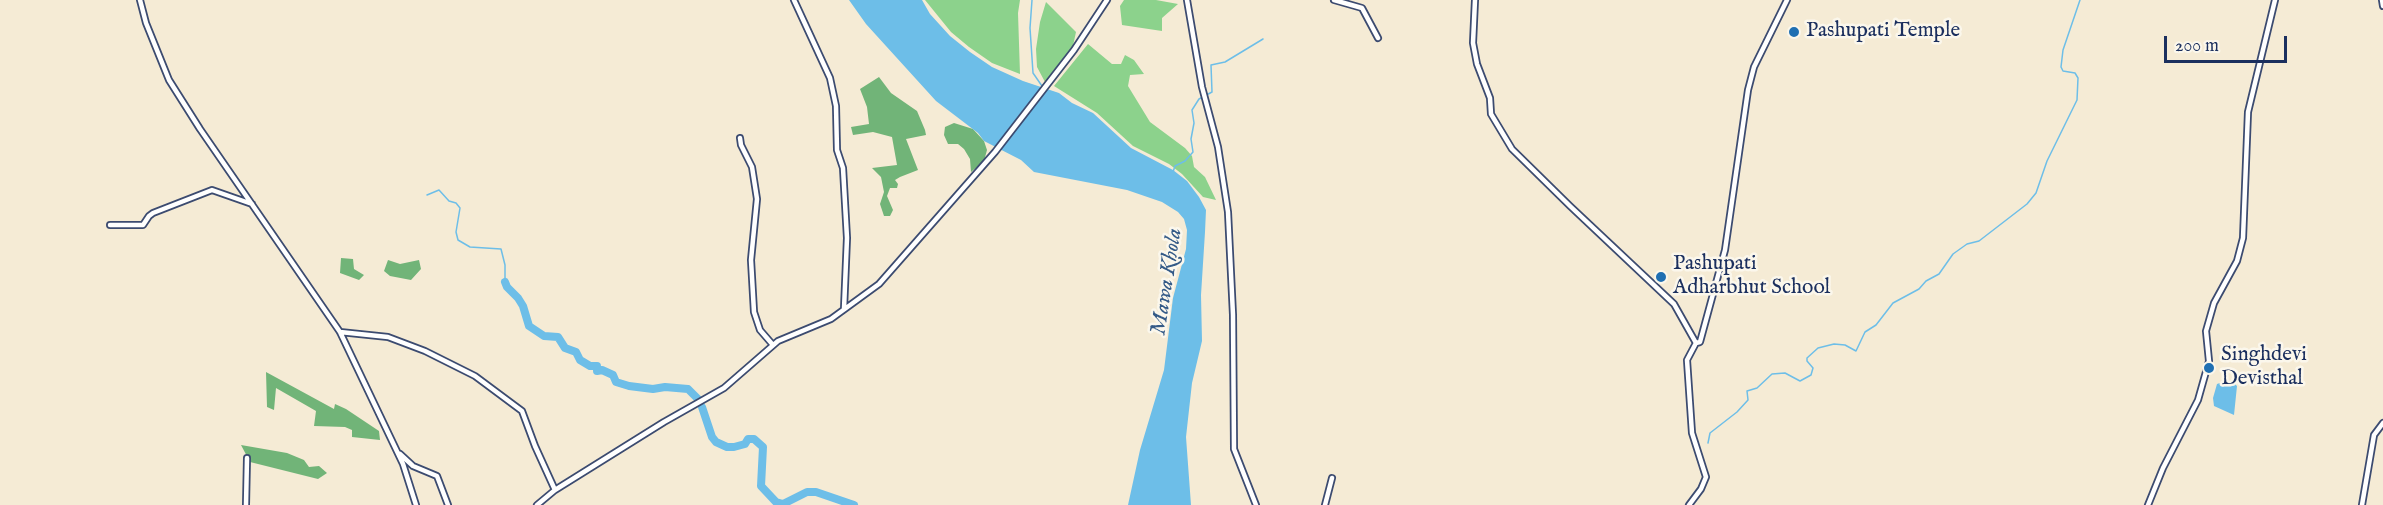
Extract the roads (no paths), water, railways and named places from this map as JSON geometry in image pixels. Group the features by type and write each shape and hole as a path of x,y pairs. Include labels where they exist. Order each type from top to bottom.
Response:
{"street":[{"path":"140,0 146,22 170,80 200,129 340,332 403,464 416,505"},
{"path":"794,0 830,78 836,106 837,150 843,168 847,238 844,309"},
{"path":"537,505 555,490 664,422 724,388 778,341 825,322 879,284 995,152 1074,50 1107,0"},
{"path":"1187,0 1202,87 1218,147 1228,212 1233,280 1234,449 1256,505"},
{"path":"1334,0 1362,8 1378,38"},
{"path":"1475,0 1473,43 1477,63 1488,89 1491,114 1512,149 1674,304 1696,343"},
{"path":"1689,505 1701,489 1706,477 1696,450 1689,405 1687,360 1696,343 1700,342 1725,250 1748,90 1754,67 1787,0"},
{"path":"2148,505 2163,468 2198,400 2209,361 2206,331 2214,303 2237,261 2243,238 2248,112 2275,0"},
{"path":"2382,0 2383,6"},
{"path":"740,138 741,145 753,167 757,200 752,260 754,312 760,330 773,345"},
{"path":"110,225 143,225 153,213 212,190 252,204"},
{"path":"340,332 388,337 425,351 475,376 522,411 555,490"},
{"path":"2361,505 2374,435 2383,423"},
{"path":"396,450 413,466 437,476 447,505"},
{"path":"246,505 247,458"},
{"path":"1325,505 1332,478"}],"water":[{"path":"849,0 922,0 930,14 950,36 970,52 992,67 1023,81 1059,93 1072,103 1093,113 1131,148 1173,170 1187,181 1199,197 1206,210 1201,295 1202,341 1192,383 1186,437 1191,505 1128,505 1140,450 1164,370 1173,298 1186,249 1187,230 1184,219 1178,212 1162,202 1127,190 1034,172 1021,160 984,141 978,133 936,101 866,24"},
{"path":"2234,383 2237,386 2234,415 2214,406 2213,398 2217,384"}],"waterway":[{"path":"1032,0 1030,28 1033,73 1042,86"},
{"path":"1708,443 1710,433 1737,412 1748,400 1747,391 1757,388 1772,374 1785,373 1800,381 1811,375 1813,368 1807,358 1818,348 1834,344 1845,345 1856,351 1865,332 1876,325 1893,303 1919,289 1926,281 1939,274 1953,254 1967,244 1979,241 2027,204 2036,193 2047,161 2077,100 2078,78 2075,73 2063,71 2061,67 2063,50 2080,0"},
{"path":"1173,172 1175,166 1185,161 1193,152 1192,110 1199,99 1212,92 1211,65 1225,62 1263,39"},
{"path":"427,195 439,190 449,201 456,203 460,208 456,232 458,240 470,247 501,249 505,265 505,282"},
{"path":"505,282 523,306 529,326 544,336 558,337 565,348 576,352 580,360 590,366 597,366 597,371 602,370 613,375 616,382 629,386 688,389 698,399"},
{"path":"702,407 712,437 716,442 727,447 734,447 745,444 748,439 754,439 763,447 761,486 776,502 783,504 807,492 816,492 854,505"}],"place":[{"name":"Pashupati Temple","path":"1794,32"},
{"name":"Pashupati Adharbhut School","path":"1661,277"},
{"name":"Singhdevi Devisthal","path":"2209,368"}],"water label":[{"name":"Mawa Khola","path":"1168,282"}]}
